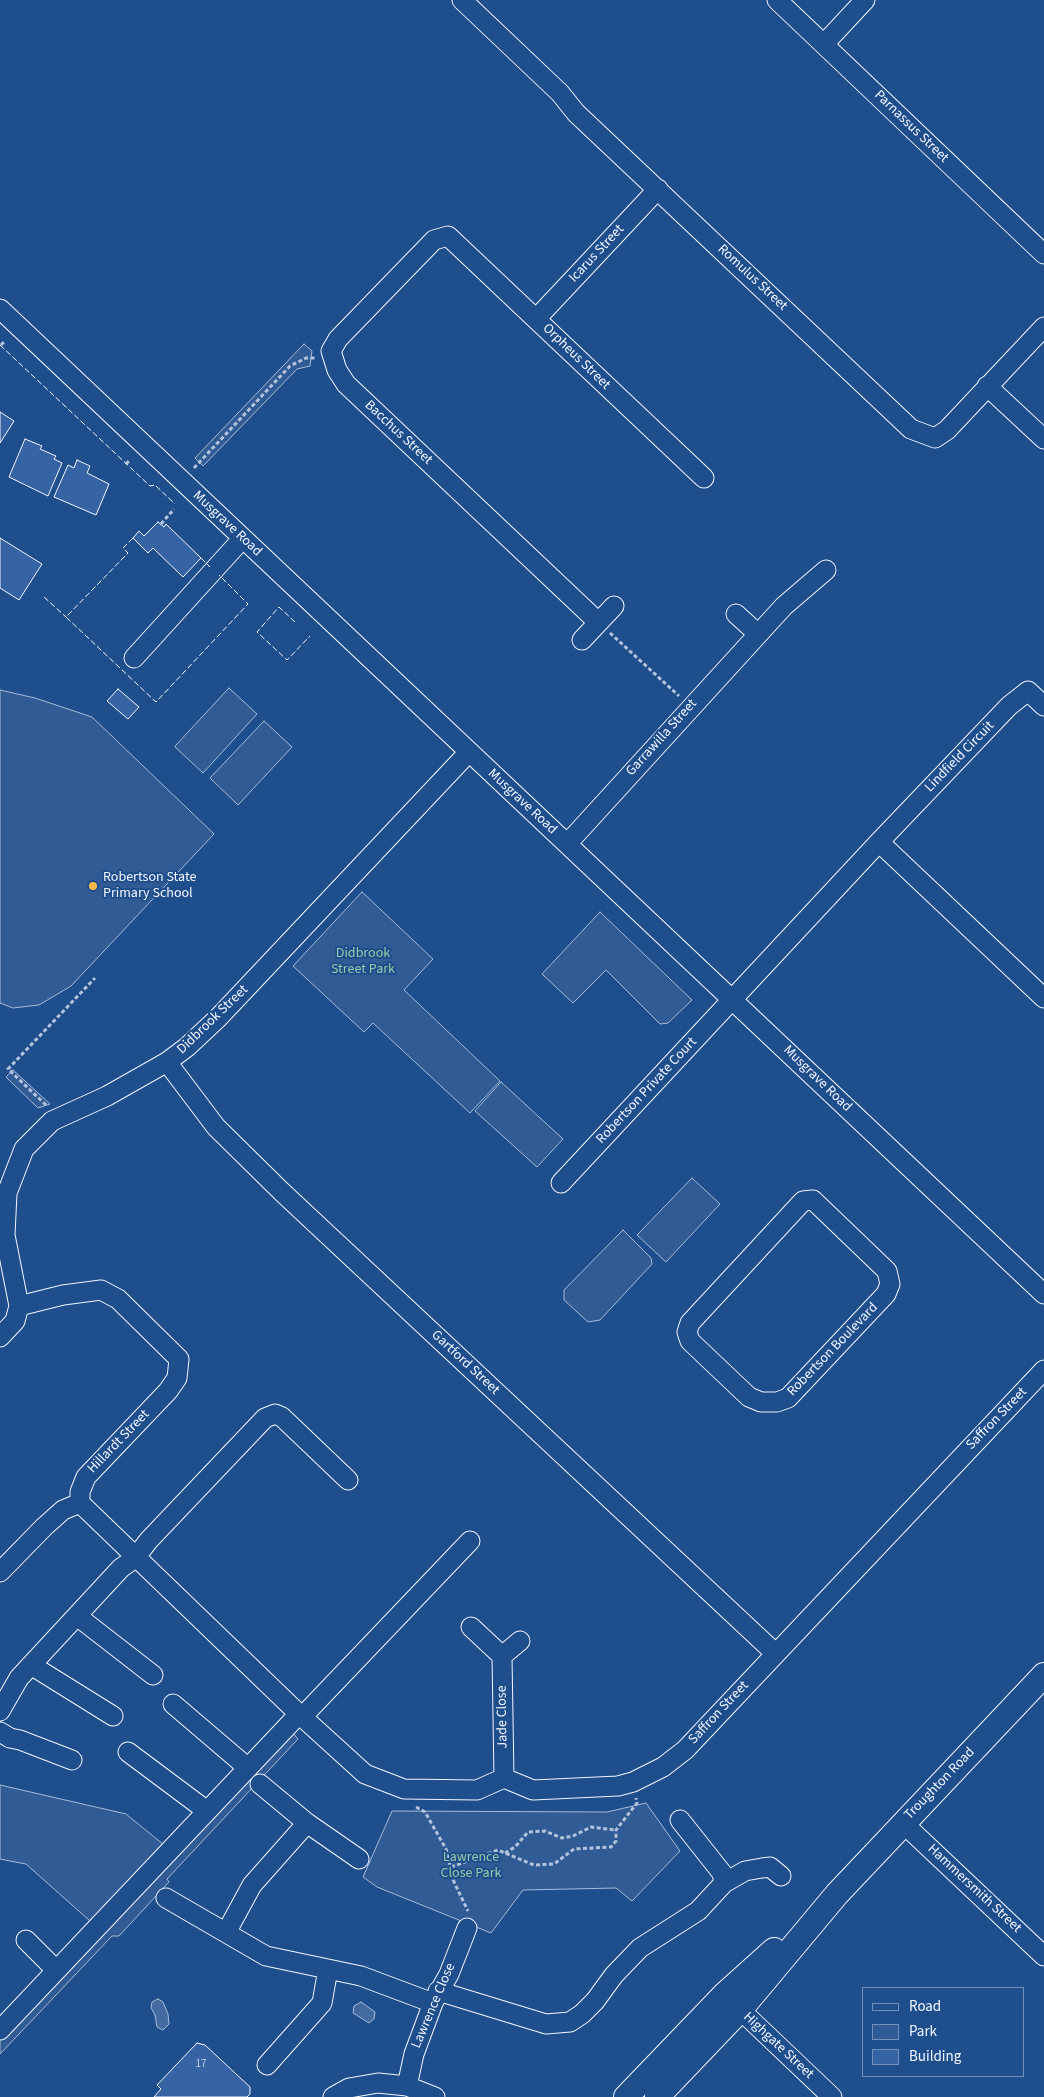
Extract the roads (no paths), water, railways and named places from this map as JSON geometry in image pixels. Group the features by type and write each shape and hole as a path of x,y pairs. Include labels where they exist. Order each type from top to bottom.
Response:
{"main road":[{"name":"Troughton Road","path":"626,2097 732,2002 1044,1675"},
{"name":"Troughton Road","path":"657,2097 732,2002"}],"street":[{"name":"Romulus Street","path":"462,0 560,93 576,113 911,429 935,438 947,430 1044,327"},
{"name":"Parnassus Street","path":"777,0 1044,254"},
{"path":"824,44 865,0"},
{"name":"Icarus Street","path":"536,319 658,189"},
{"name":"Orpheus Street","path":"331,351 338,339 434,240 448,236 704,478"},
{"name":"Musgrave Road","path":"0,309 1044,1294"},
{"name":"Bacchus Street","path":"331,351 337,370 346,384 598,622"},
{"path":"987,386 1044,439"},
{"path":"134,658 243,538"},
{"name":"Garrawilla Street","path":"567,844 784,606 826,570"},
{"path":"582,640 614,606"},
{"path":"736,614 758,634"},
{"name":"Lindfield Circuit","path":"732,998 1008,706 1028,691 1044,706"},
{"name":"Didbrook Street","path":"19,1306 5,1234 7,1193 24,1149 52,1121 107,1096 168,1062 218,1018 469,752"},
{"path":"879,842 1044,998"},
{"name":"Robertson Private Court","path":"561,1183 732,998"},
{"name":"Gartford Street","path":"168,1062 216,1127 282,1192 775,1653"},
{"name":"Robertson Boulevard","path":"813,1200 887,1271 890,1284 886,1294 788,1398 777,1402 761,1402 749,1397 690,1341 687,1332 690,1323 803,1201 813,1200"},
{"name":"Hillardt Street","path":"19,1306 63,1295 101,1290 118,1299 179,1359 177,1378 168,1391 86,1477 80,1492 80,1503"},
{"path":"0,1337 15,1321 19,1306"},
{"name":"Saffron Street","path":"504,1778 533,1790 618,1786 633,1782 663,1767 685,1750 1044,1370"},
{"path":"0,1711 19,1678 121,1568 135,1558 149,1540 271,1415 275,1414 282,1418 348,1480"},
{"path":"0,1572 63,1510 80,1503 300,1715 365,1774 404,1789 476,1790 504,1778"},
{"path":"0,2030 206,1811 470,1541"},
{"path":"76,1616 153,1675"},
{"path":"471,1627 502,1656 520,1641"},
{"name":"Jade Close","path":"502,1656 504,1778"},
{"path":"31,1665 113,1716"},
{"path":"173,1704 248,1768"},
{"path":"0,1732 10,1738 72,1760"},
{"path":"128,1752 206,1811"},
{"path":"260,1784 307,1823 360,1859"},
{"path":"680,1820 722,1872 724,1883"},
{"path":"226,1931 252,1885 307,1823"},
{"name":"Hammersmith Street","path":"903,1823 1044,1956"},
{"path":"166,1898 202,1920 226,1931 266,1956 328,1969 546,2024 570,2022 595,2001 614,1975 640,1948 698,1911 724,1883 745,1871 770,1867 781,1876"},
{"name":"Lawrence Close","path":"407,2086 414,2054 436,1997 449,1974 470,1923"},
{"path":"26,1940 56,1970"},
{"path":"268,2065 322,2003 328,1969"},
{"name":"Highgate Street","path":"732,2002 832,2097"},
{"path":"333,2097 349,2088 378,2083 407,2086 435,2097"}],"place":[{"name":"Robertson State Primary School","path":"93,886"}],"park label":[{"name":"Didbrook Street Park","path":"363,962"},
{"name":"Lawrence Close Park","path":"471,1866"}]}
